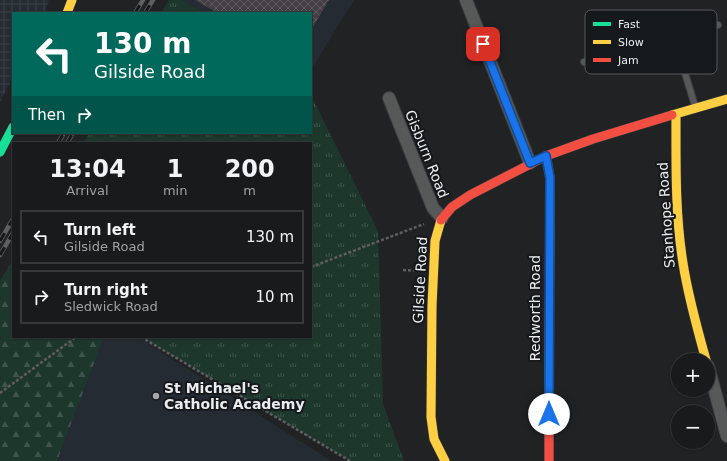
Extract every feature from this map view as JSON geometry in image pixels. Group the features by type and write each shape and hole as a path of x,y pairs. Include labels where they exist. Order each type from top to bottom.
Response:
{"street":[{"path":"67,12 72,0"},
{"path":"466,0 530,163"},
{"name":"Gisburn Road","path":"389,98 433,208 442,218"},
{"name":"Gilside Road","path":"445,461 434,439 431,417 432,306 435,241 442,218 452,207 470,195 546,156 594,139 727,99"},
{"name":"Stanhope Road","path":"676,114 677,177 681,248 688,286 704,353"},
{"path":"0,152 12,129"},
{"name":"Redworth Road","path":"546,156 550,178 549,461"},
{"path":"715,392 727,436"}],"lane":[{"path":"685,74 696,108"}],"path":[{"path":"312,267 442,218"},
{"path":"0,392 75,338"},
{"path":"143,338 350,461"}],"shaded area":[{"path":"0,0 49,0 45,12 12,12 12,79 0,102"},
{"path":"182,0 354,0 312,68 312,12 202,12"},
{"name":"St Michael's Catholic Academy","path":"104,338 140,338 331,461 57,461"}],"green space":[{"path":"169,0 182,0 202,12 162,12"},
{"path":"312,97 378,231 383,404 404,461 350,461 143,338 312,338 312,142 84,142 88,134 312,134"},
{"path":"12,261 12,338 104,338 57,461 0,461 0,281"}],"building":[{"path":"195,0 329,0 312,28 312,12 216,12"}],"railway":[{"path":"136,12 143,0"},
{"path":"146,12 153,0"},
{"path":"59,142 63,134"},
{"path":"68,142 72,134"},
{"path":"0,241 12,221"},
{"path":"0,255 12,235"}],"traffic: fast":[{"path":"0,152 12,129"}],"traffic: slow":[{"path":"67,12 72,0"},
{"path":"672,115 727,99"},
{"path":"676,114 676,188 680,245 690,300 704,353"},
{"path":"546,156 550,178 549,410"},
{"path":"441,220 435,241 432,306 431,417 434,439 445,461"}],"traffic: jam":[{"path":"441,220 452,207 470,195 546,156 593,139 672,115"},
{"path":"549,410 549,461"}],"place":[{"name":"St Michael's Catholic Academy","path":"156,396"}],"route":[{"path":"483,44 530,163 546,156 547,161 550,178 549,414"}]}
